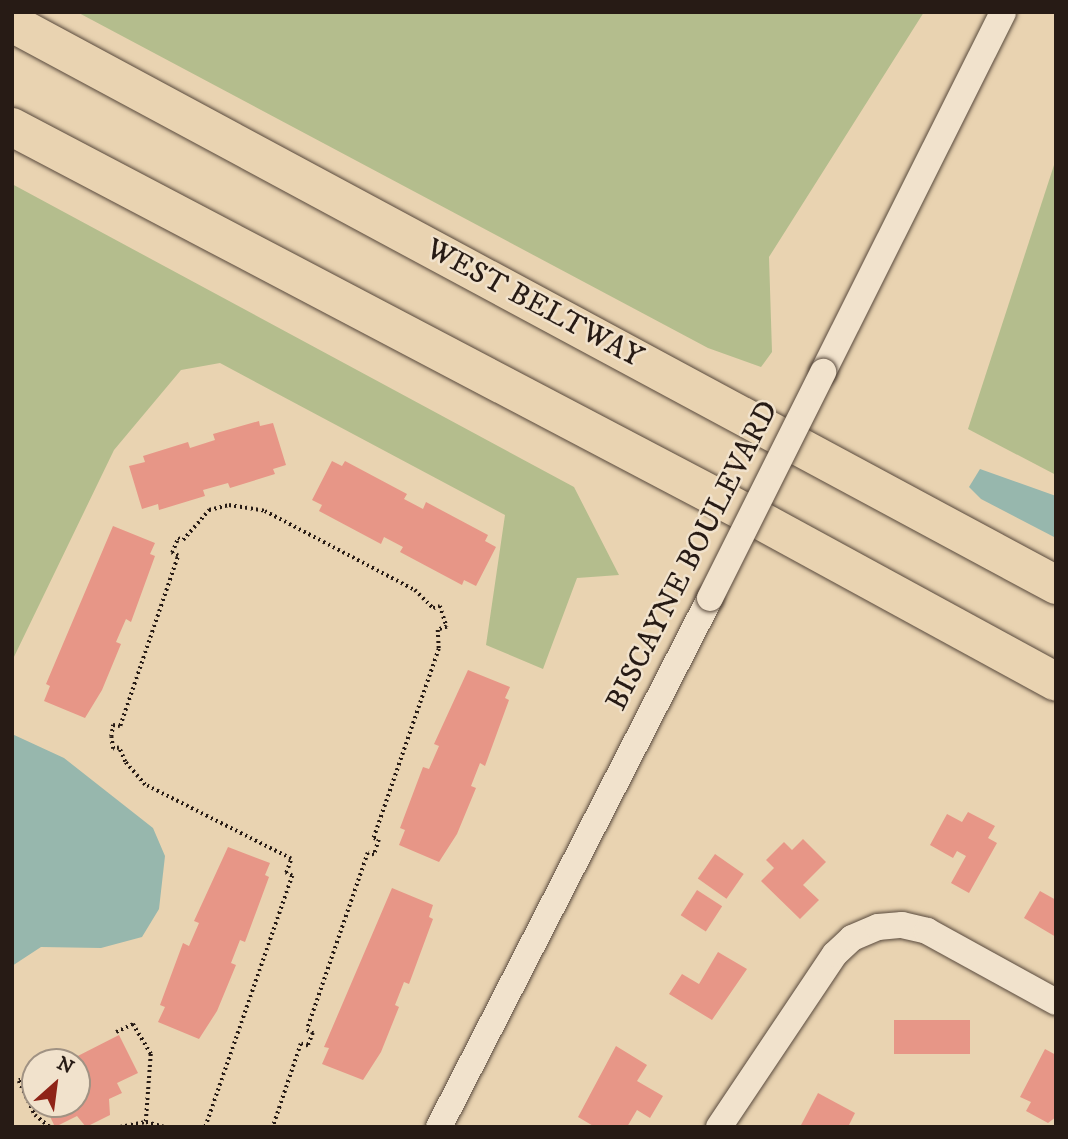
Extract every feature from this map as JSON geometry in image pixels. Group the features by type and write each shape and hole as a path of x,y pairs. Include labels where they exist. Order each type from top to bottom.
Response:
{"highway":[{"name":"WEST BELTWAY","path":"12,23 1056,585"},
{"path":"12,127 752,516 1056,682"},
{"path":"12,139 126,189"}],"street":[{"name":"BISCAYNE BOULEVARD","path":"439,1127 710,598 1003,12"},
{"path":"719,1127 835,954 852,938 877,928 902,925 926,931 1056,1002"}],"path":[{"path":"205,1127 292,876 286,873 290,859 145,785 125,762 119,748 113,749 111,737 113,725 120,726 178,556 172,553 178,538 183,540 209,510 229,505 265,510 415,590 433,608 440,606 447,627 438,630 439,649 373,838 379,840 374,855 368,853 307,1030 313,1033 308,1046 301,1044 273,1127"},
{"path":"116,1032 133,1024 151,1054 146,1122"},
{"path":"119,1126 146,1122 165,1127"}],"green space":[{"path":"77,12 924,12 769,257 772,352 761,367 708,348"},
{"path":"1056,159 1056,475 968,429"},
{"path":"12,184 574,487 619,575 577,578 543,669 486,645 505,515 220,363 181,370 114,450 12,661"}],"water":[{"path":"980,469 1056,496 1056,538 981,499 969,487"},
{"path":"12,734 64,758 153,828 165,856 159,909 142,937 101,948 41,947 12,966"}],"building":[{"path":"259,421 260,426 273,423 286,465 273,469 275,474 230,488 228,483 203,490 205,496 159,510 158,504 142,509 129,466 145,462 143,456 188,442 190,448 215,440 213,434"},
{"path":"332,461 342,466 345,461 407,494 404,499 423,509 426,502 488,535 485,541 496,547 476,586 464,580 462,585 400,552 403,547 384,537 381,544 319,511 322,505 312,500"},
{"path":"113,526 155,543 150,554 155,556 131,622 126,619 116,642 121,644 102,690 85,718 44,701 50,686 46,684"},
{"path":"468,670 510,687 505,698 509,700 485,766 480,763 471,786 476,788 457,834 439,862 399,845 405,830 400,828 423,767 429,769 439,746 434,744"},
{"path":"968,812 995,826 988,838 997,843 969,893 951,883 966,856 957,851 953,858 930,845 947,814 962,822"},
{"path":"803,839 826,862 803,885 819,900 800,919 761,881 774,868 766,860 784,842 792,850"},
{"path":"228,847 270,863 265,875 269,877 245,942 240,940 231,963 236,965 217,1011 199,1039 158,1022 165,1007 160,1005 183,943 189,946 199,923 194,921"},
{"path":"715,854 744,874 726,899 698,879"},
{"path":"392,888 433,905 429,917 433,919 409,984 404,982 395,1005 399,1007 381,1052 363,1080 322,1064 329,1048 324,1047"},
{"path":"697,890 722,906 706,931 681,915"},
{"path":"1040,891 1056,900 1056,937 1024,918"},
{"path":"718,952 747,969 712,1020 669,994 682,974 699,984"},
{"path":"894,1020 970,1020 970,1054 894,1054"},
{"path":"119,1035 138,1073 117,1083 122,1093 109,1099 110,1115 86,1127 79,1118 91,1118 91,1049"},
{"path":"616,1046 647,1065 637,1081 663,1096 650,1118 637,1110 627,1127 595,1127 578,1117"},
{"path":"1045,1049 1056,1055 1056,1117 1048,1123 1026,1111 1031,1102 1020,1097"},
{"path":"818,1093 855,1113 848,1127 800,1127"},
{"path":"51,1118 73,1118 55,1127"}]}
